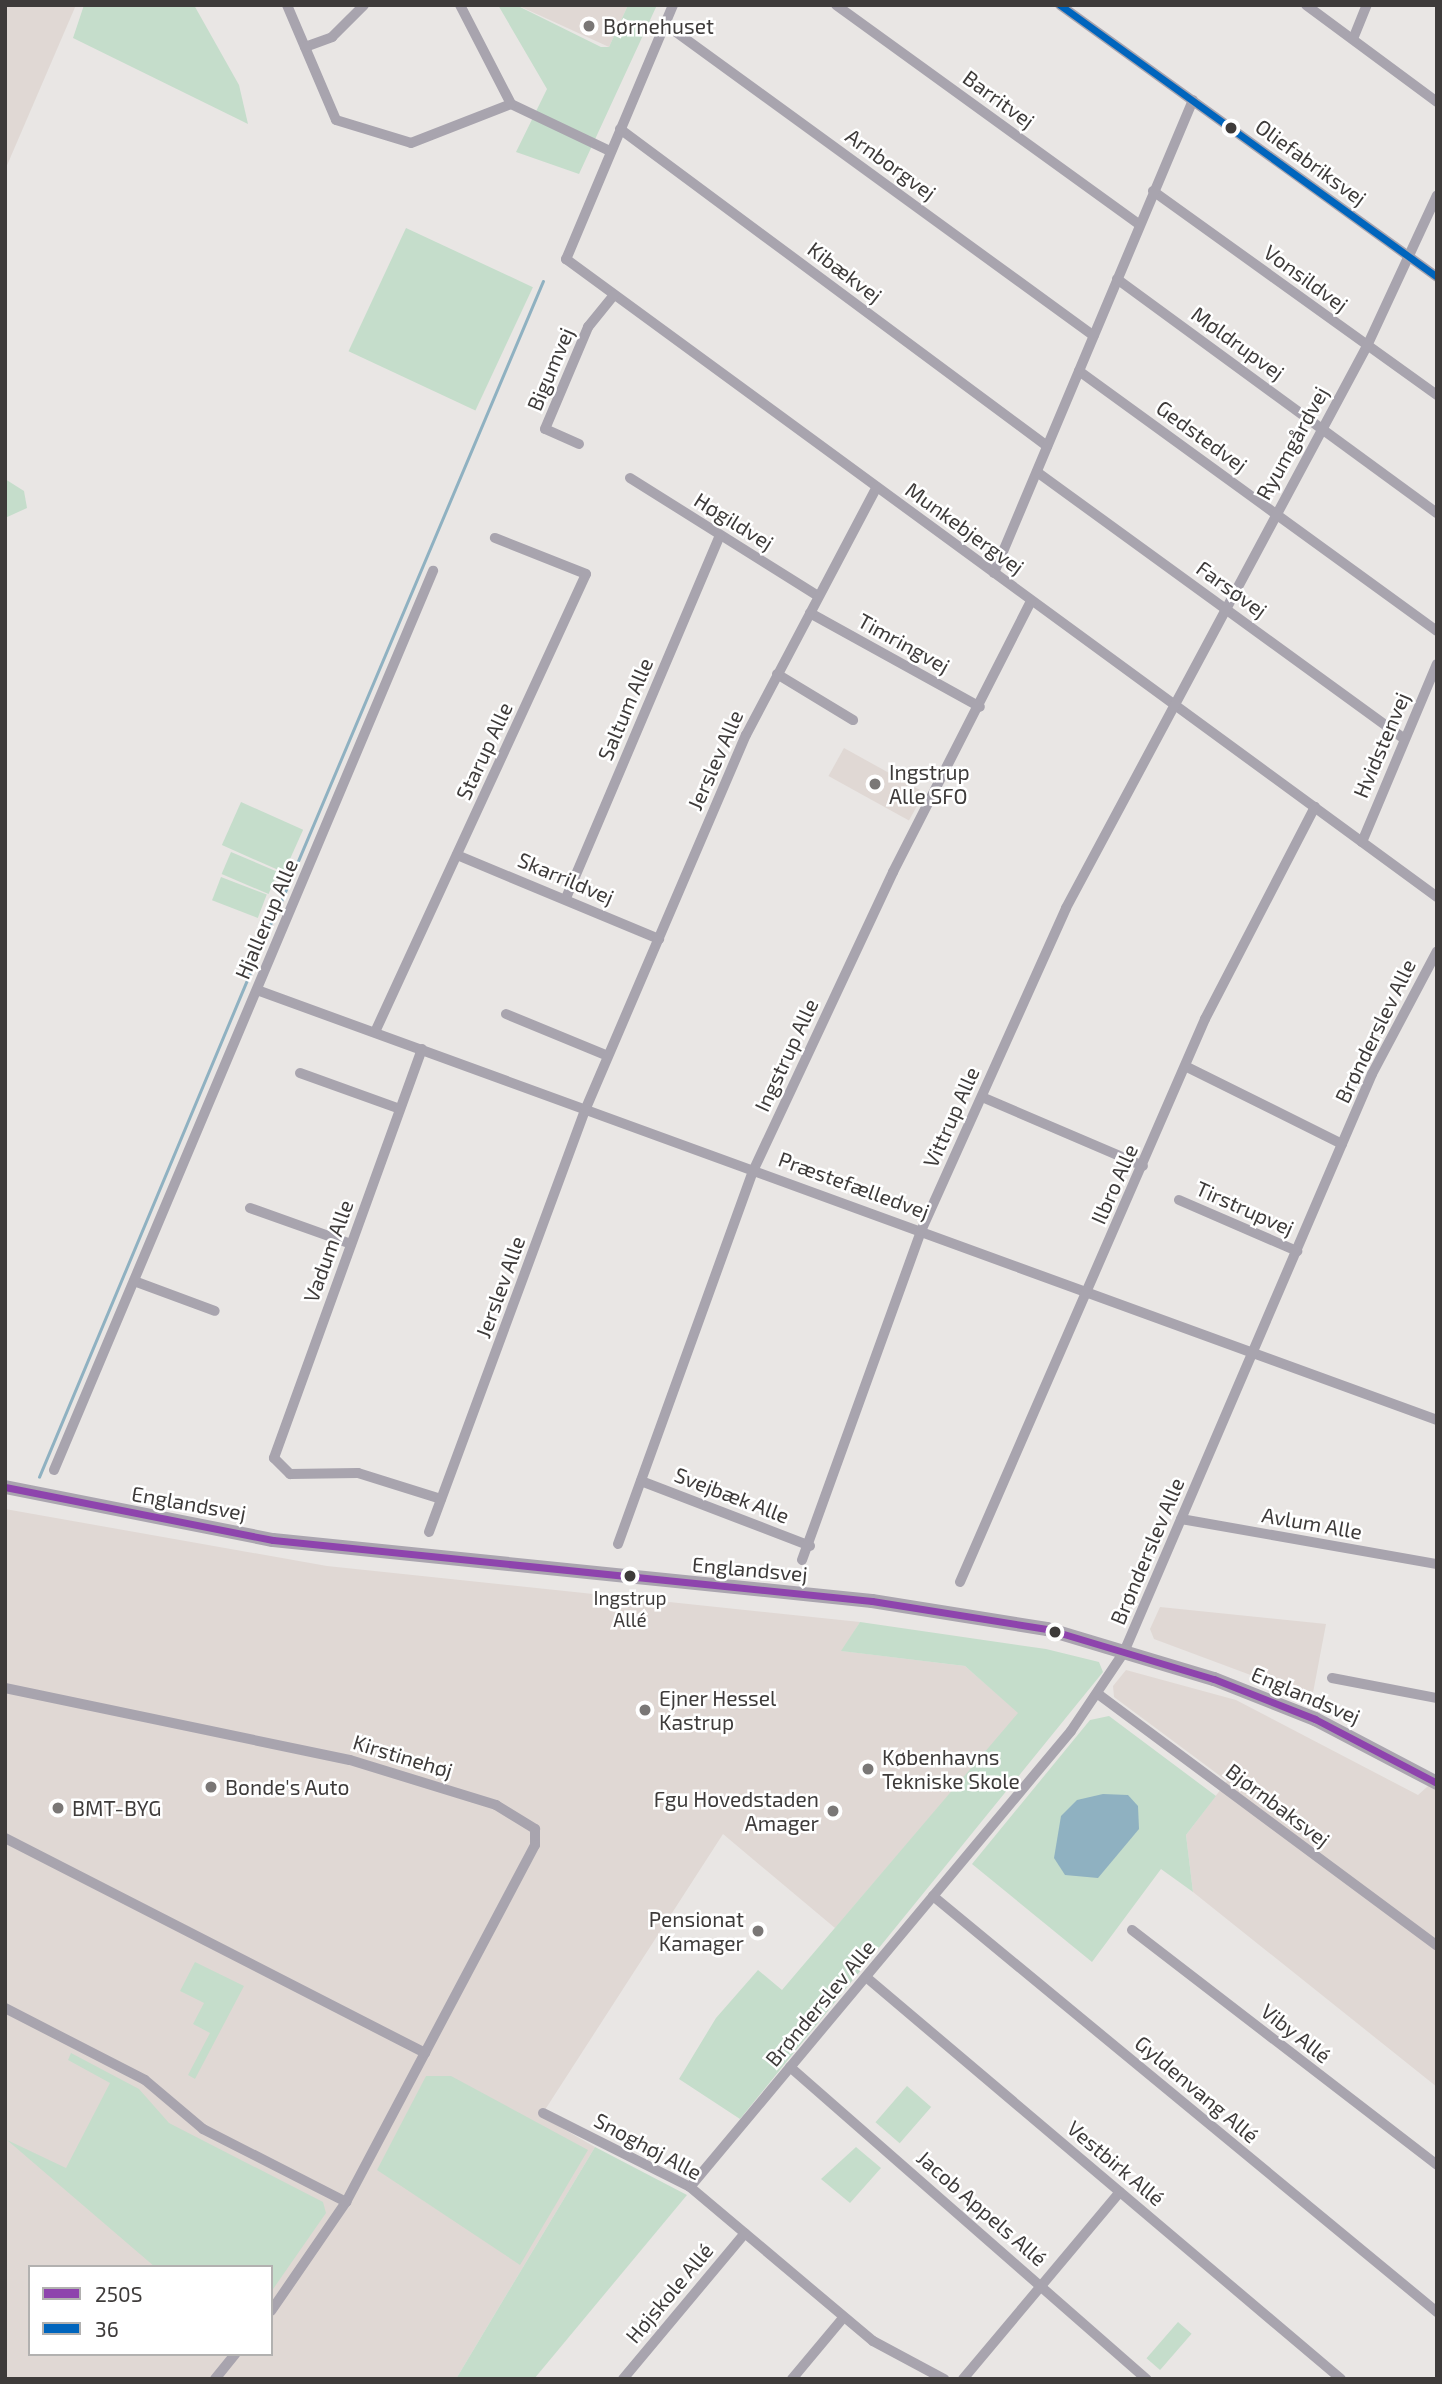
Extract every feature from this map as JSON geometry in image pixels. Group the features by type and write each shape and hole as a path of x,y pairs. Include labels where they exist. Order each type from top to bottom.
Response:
{"main road":[{"name":"Englandsvej","path":"5,1487 33,1496"},
{"name":"Englandsvej","path":"5,1494 33,1496 273,1540 951,1611 1124,1652 1315,1719 1437,1783"}],"street":[{"path":"287,5 336,120 411,143 511,104"},
{"path":"305,47 332,37 364,5"},
{"path":"460,5 511,104 611,152"},
{"name":"Munkebjergvej","path":"673,5 566,259 1171,705 1437,897"},
{"name":"Barritvej","path":"836,5 1139,224"},
{"name":"Oliefabriksvej","path":"1060,5 1437,277"},
{"path":"1306,5 1437,102"},
{"path":"1353,39 1367,5"},
{"name":"Arnborgvej","path":"665,24 1094,336"},
{"path":"994,573 1193,100"},
{"name":"Kibækvej","path":"620,129 1047,446"},
{"name":"Vonsildvej","path":"1153,191 1437,395"},
{"name":"Ryumgårdvej","path":"1171,705 1367,346 1411,257 1437,195"},
{"name":"Møldrupvej","path":"1117,279 1437,513"},
{"name":"Bigumvej","path":"579,444 545,429 588,327 614,295"},
{"name":"Gedstedvej","path":"1079,371 1437,631"},
{"name":"Farsøvej","path":"1037,472 1404,739"},
{"name":"Høgildvej","path":"630,478 818,596"},
{"name":"Jerslev Alle","path":"429,1532 586,1108 608,1056 777,674 877,487"},
{"name":"Saltum Alle","path":"566,898 720,536"},
{"name":"Starup Alle","path":"375,1032 586,574 495,538"},
{"name":"Hjallerup Alle","path":"54,1470 433,571"},
{"name":"Ingstrup Alle","path":"618,1544 754,1169 893,872 980,707 1031,601"},
{"name":"Timringvej","path":"810,613 980,707"},
{"name":"Hvidstenvej","path":"1362,842 1437,664"},
{"path":"777,674 853,720"},
{"name":"Vittrup Alle","path":"802,1560 810,1546 921,1230 1066,908 1171,705"},
{"name":"Ilbro Alle","path":"960,1582 1187,1067 1205,1018 1315,807"},
{"name":"Skarrildvej","path":"457,855 566,898 659,939"},
{"name":"Brønderslev Alle","path":"690,2188 1098,1694 1124,1652 1342,1144 1437,951"},
{"name":"Præstefælledvej","path":"257,990 1437,1420"},
{"path":"506,1014 608,1056"},
{"name":"Vadum Alle","path":"422,1049 275,1450 278,1466 290,1474 358,1473 442,1499"},
{"path":"1187,1067 1342,1144"},
{"path":"300,1073 400,1109"},
{"path":"982,1097 1143,1166"},
{"name":"Tirstrupvej","path":"1179,1200 1297,1251"},
{"path":"250,1208 351,1244"},
{"path":"134,1281 215,1311"},
{"name":"Svejbæk Alle","path":"641,1481 810,1546"},
{"name":"Avlum Alle","path":"1181,1519 1437,1564"},
{"path":"1332,1678 1437,1698"},
{"name":"Kirstinehøj","path":"5,1688 350,1760 496,1805 532,1825 535,1845 346,2202 273,2308"},
{"name":"Bjørnbaksvej","path":"1098,1694 1437,1946"},
{"path":"5,1838 425,2053"},
{"name":"Gyldenvang Allé","path":"933,1896 1437,2312"},
{"name":"Viby Allé","path":"1132,1930 1437,2165"},
{"name":"Vestbirk Allé","path":"866,1977 1341,2379"},
{"path":"5,2008 145,2080 203,2129 346,2202"},
{"name":"Jacob Appels Allé","path":"790,2067 1147,2379"},
{"name":"Snoghøj Alle","path":"542,2113 690,2188 843,2318 944,2379"},
{"path":"963,2379 1120,2192"},
{"name":"Højskole Allé","path":"623,2379 745,2233"},
{"path":"792,2379 843,2318"},
{"path":"215,2379 233,2356"}],"shaded area":[{"path":"5,5 76,5 5,170"},
{"name":"Børnehuset","path":"517,5 628,5 609,47"},
{"name":"Ingstrup Alle SFO","path":"844,748 924,793 909,821 828,776"},
{"path":"5,1509 327,1566 860,1622 842,1651 965,1666 1019,1713 835,1928 723,1834 541,2116 595,2147 456,2379 5,2379"},
{"path":"1160,1607 1326,1624 1312,1698 1154,1639 1150,1629"},
{"path":"1126,1670 1236,1700 1418,1795 1437,1778 1437,2087 1193,1892 1186,1835 1227,1781 1114,1697 1113,1686"}],"green space":[{"path":"84,5 194,5 239,85 248,124 73,38"},
{"path":"498,5 516,5 601,47 609,47 628,5 657,5 579,174 516,152 547,89"},
{"path":"406,228 533,287 475,410 349,351"},
{"path":"5,479 24,491 27,508 5,518"},
{"path":"241,802 303,830 284,873 222,845"},
{"path":"231,852 278,872 269,894 222,874"},
{"path":"221,877 267,895 258,918 212,900"},
{"path":"860,1622 1046,1649 1099,1662 1103,1672 740,2119 679,2079 716,2018 758,1970 782,1990 1018,1713 965,1666 841,1651"},
{"path":"1109,1716 1216,1796 1186,1835 1193,1892 1161,1869 1092,1962 972,1864 1090,1720"},
{"path":"195,1962 244,1986 195,2079 188,2075 210,2033 193,2024 204,2003 180,1991"},
{"path":"71,2053 139,2089 169,2123 323,2202 326,2213 273,2289 273,2265 153,2265 7,2140 66,2168 110,2083 68,2060"},
{"path":"426,2076 451,2076 588,2150 520,2265 377,2170"},
{"path":"907,2086 931,2107 900,2143 876,2122"},
{"path":"595,2147 687,2195 534,2379 456,2379"},
{"path":"856,2147 881,2168 850,2203 821,2179"},
{"path":"1178,2322 1192,2334 1160,2370 1147,2358"}],"water":[{"path":"1103,1794 1128,1795 1138,1806 1139,1829 1098,1878 1065,1875 1054,1858 1061,1816 1077,1800"}],"waterway":[{"path":"279,906 543,281"},
{"path":"39,1477 275,913"}],"transit line":[{"name":"36","path":"1060,5 1437,277"},
{"name":"250S","path":"5,1487 273,1540 872,1601 1047,1629 1214,1679 1315,1719 1437,1783"}],"place":[{"name":"Børnehuset","path":"589,26"},
{"name":"Ingstrup Alle SFO","path":"875,784"},
{"name":"Ingstrup Allé","path":"630,1576"},
{"name":"Ejner Hessel Kastrup","path":"645,1710"},
{"name":"Københavns Tekniske Skole","path":"868,1769"},
{"name":"Bonde's Auto","path":"211,1787"},
{"name":"BMT-BYG","path":"58,1808"},
{"name":"Fgu Hovedstaden Amager","path":"833,1811"},
{"name":"Pensionat Kamager","path":"758,1931"}]}
